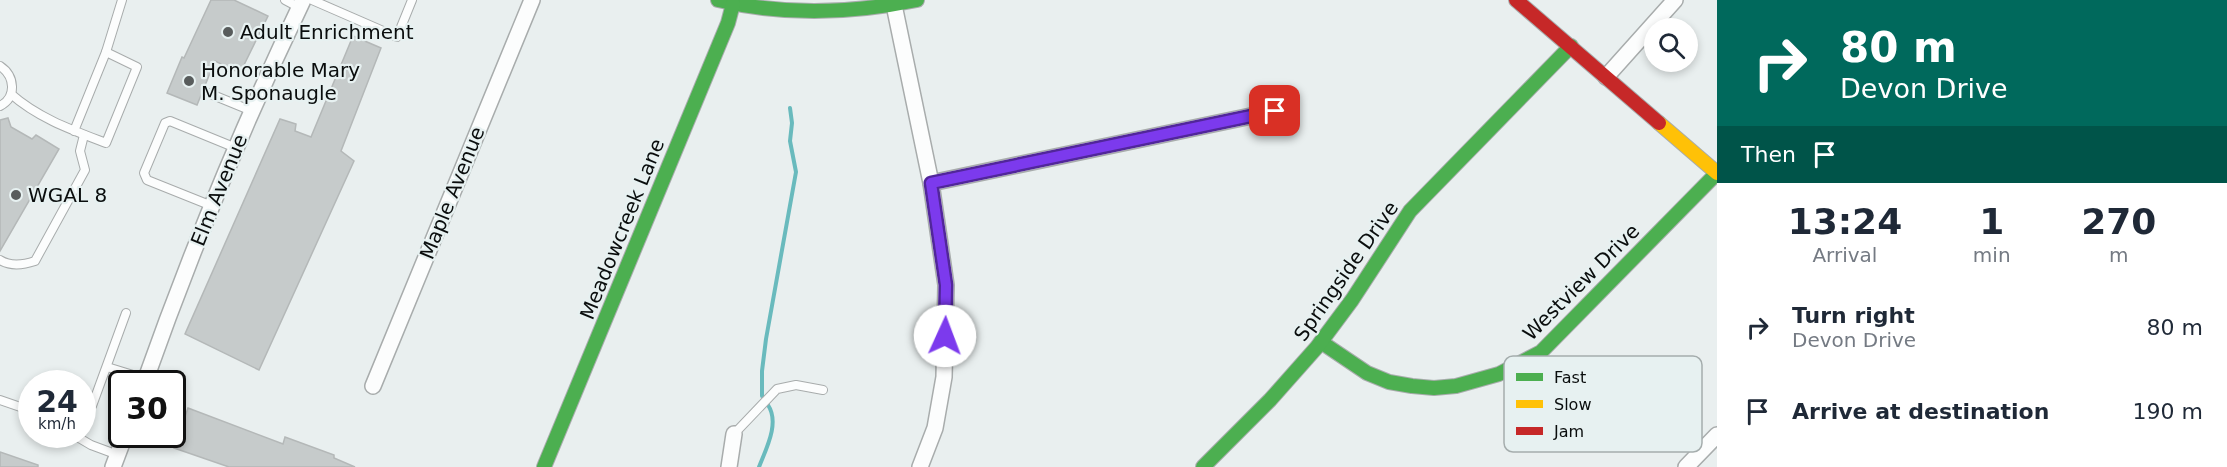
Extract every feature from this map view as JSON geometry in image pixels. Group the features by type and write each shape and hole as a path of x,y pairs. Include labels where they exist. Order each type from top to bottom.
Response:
{"street":[{"name":"Maple Avenue","path":"373,386 532,0"},
{"path":"718,0 773,11 808,13 845,12 916,0"},
{"path":"1516,0 1717,173"},
{"path":"1606,76 1675,0"},
{"name":"Elm Avenue","path":"149,370 236,148 305,3"},
{"name":"Meadowcreek Lane","path":"544,467 728,23 733,4"},
{"path":"894,5 931,183 946,285 944,377 934,428 920,467"},
{"name":"Springside Drive","path":"1203,467 1290,378 1321,342 1360,289 1390,238 1410,212 1571,46"},
{"path":"931,183 1275,111"},
{"name":"Westview Drive","path":"1533,356 1548,345 1717,173"},
{"name":"Westview Drive","path":"1321,342 1366,372 1407,386 1451,387 1494,378 1504,373"},
{"path":"729,467 734,434"},
{"path":"1702,450 1717,435"},
{"path":"1686,467 1701,452"}],"lane":[{"path":"74,131 106,52 122,0"},
{"path":"285,0 305,3 397,37 412,0"},
{"path":"11,94 23,105 74,131 106,143 137,66 106,52"},
{"path":"0,66 10,76 13,84 11,94 0,106"},
{"path":"208,93 252,111"},
{"path":"213,206 147,180 144,173 165,123 170,121 236,148"},
{"path":"0,260 24,265 34,261 85,171 80,152 84,135"},
{"path":"96,396 126,313"},
{"path":"107,367 115,370"},
{"path":"734,434 777,389 796,385 823,390"},
{"path":"0,400 18,406"},
{"path":"96,448 116,461"}],"building":[{"name":"Adult Enrichment","path":"211,0 234,0 268,16 240,73 215,61 197,105 167,93 182,57 184,58"},
{"path":"353,36 381,48 341,151 354,161 259,370 185,334 280,119 296,124 295,131 311,137"},
{"name":"WGAL 8","path":"8,118 11,127 32,139 36,135 59,149 0,251 0,120"},
{"path":"188,408 283,444 285,437 334,455 334,458 355,467 229,467 174,448 186,448"},
{"path":"0,452 38,465 38,467 0,467"}],"waterway":[{"path":"762,396 766,339 796,172 790,141 792,123 790,108"},
{"path":"759,467 772,428 773,420 768,405"}],"traffic: fast":[{"path":"718,0 793,11 867,8 917,0"},
{"path":"544,467 728,23 733,4"},
{"path":"1203,467 1270,400 1317,347 1352,300 1410,211 1571,46"},
{"path":"1533,356 1541,352 1717,173"},
{"path":"1321,342 1367,373 1389,382 1412,386 1434,388 1456,386 1504,371"}],"traffic: slow":[{"path":"1659,123 1717,173"}],"traffic: jam":[{"path":"1516,0 1659,123"}],"place":[{"name":"Adult Enrichment","path":"228,32"},
{"name":"Honorable Mary M. Sponaugle","path":"189,81"},
{"name":"WGAL 8","path":"16,195"}],"route":[{"path":"945,336 946,285 931,183 1275,111"}]}
